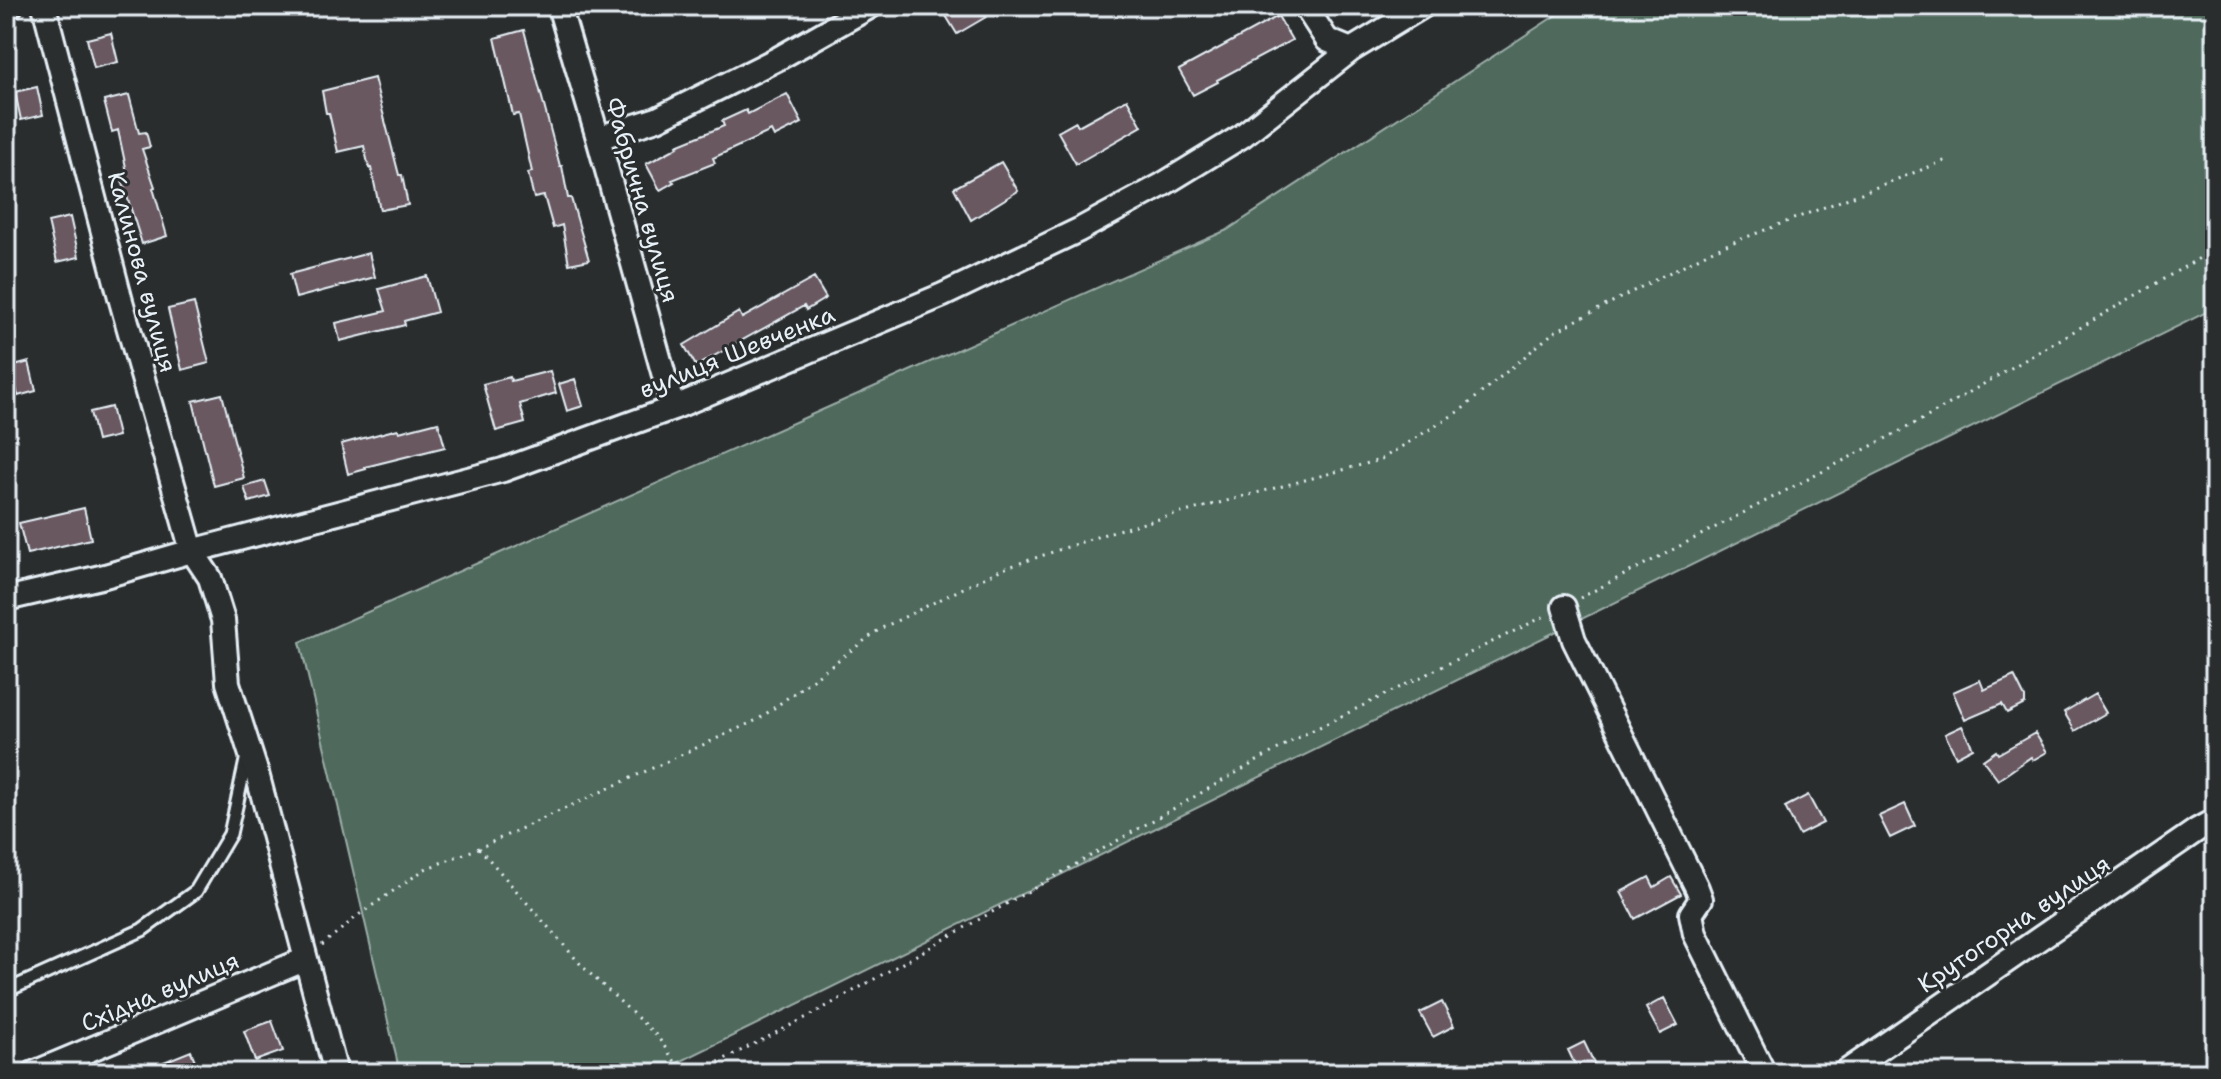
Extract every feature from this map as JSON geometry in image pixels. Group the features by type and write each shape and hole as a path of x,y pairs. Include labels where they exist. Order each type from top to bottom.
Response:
{"street":[{"name":"Калинова вулиця","path":"44,6 121,301 192,551 210,578 223,620 228,683 249,747 306,959"},
{"name":"Фабрична вулиця","path":"559,6 673,408"},
{"path":"598,138 657,119 779,58 871,6"},
{"path":"1305,6 1327,40 1351,50"},
{"name":"вулиця Шевченка","path":"6,599 105,576 503,470 673,408 943,295 1079,230 1162,185 1242,136 1351,50 1423,6"},
{"path":"1564,607 1574,640 1697,888 1701,899 1691,914 1695,934 1764,1073"},
{"name":"Крутогорна вулиця","path":"1844,1073 2215,820"},
{"path":"306,959 336,1073"},
{"name":"Східна вулиця","path":"34,1073 306,959"}],"lane":[{"path":"6,991 142,930 196,891 230,834 249,747"}],"path":[{"path":"306,959 360,914 425,869 479,848 759,719 880,629 1000,570 1114,531 1380,460 1461,410 1554,332 1713,250 1947,160"},
{"path":"697,1073 813,1014 1301,736 1564,607 1927,417 2215,249"},
{"path":"479,848 583,967 657,1036 683,1073"}],"green space":[{"path":"1570,6 2215,6 2215,308 657,1073 400,1073 300,642 1227,230"}],"building":[{"path":"940,6 980,6 986,17 957,34"},
{"path":"1278,16 1292,40 1193,95 1179,70"},
{"path":"524,30 568,198 571,198 589,260 569,264 562,225 553,228 544,196 534,198 528,173 532,172 519,114 513,115 495,38"},
{"path":"111,33 118,62 94,68 87,39"},
{"path":"374,78 408,205 380,210 364,146 338,152 322,91"},
{"path":"37,87 43,115 21,120 15,92"},
{"path":"787,94 802,123 774,137 771,131 713,158 715,163 672,180 674,182 660,190 646,164 677,145 724,126 722,121 746,110 748,114"},
{"path":"129,95 139,133 146,132 150,147 142,149 167,236 142,244 120,174 127,172 118,130 112,132 104,101"},
{"path":"1127,99 1142,126 1076,164 1058,132 1076,122 1078,126"},
{"path":"1001,162 1018,191 971,220 954,188"},
{"path":"70,217 79,257 57,262 48,222"},
{"path":"369,253 375,277 296,298 290,274"},
{"path":"427,276 437,312 404,321 405,325 340,341 336,323 386,311 379,289"},
{"path":"814,278 826,298 806,310 804,306 696,366 684,345 739,312 742,318"},
{"path":"194,303 209,363 182,370 168,309"},
{"path":"29,362 36,391 18,396 11,367"},
{"path":"550,371 556,393 520,404 525,423 496,431 483,384"},
{"path":"575,379 583,406 567,411 559,384"},
{"path":"222,394 244,478 214,486 193,401"},
{"path":"111,407 118,436 97,441 90,412"},
{"path":"438,422 445,447 348,474 341,444"},
{"path":"265,481 270,496 249,502 244,487"},
{"path":"84,508 91,539 27,554 19,523"},
{"path":"2014,676 2025,704 2007,713 2002,704 1965,720 1953,692 1980,680 1984,690"},
{"path":"2095,694 2106,713 2075,731 2064,712"},
{"path":"1962,726 1973,748 1956,757 1945,734"},
{"path":"2035,733 2047,752 2033,760 2031,757 1998,780 1983,760"},
{"path":"1808,795 1823,823 1799,835 1785,807"},
{"path":"1905,804 1915,826 1890,838 1879,816"},
{"path":"1649,877 1654,887 1671,877 1681,894 1635,919 1621,892"},
{"path":"1664,998 1678,1025 1660,1034 1646,1008"},
{"path":"1442,1002 1454,1026 1433,1037 1420,1013"},
{"path":"272,1021 283,1051 255,1061 244,1031"},
{"path":"1584,1042 1597,1069 1579,1073 1568,1050"},
{"path":"191,1051 200,1073 139,1073 139,1072"}]}
